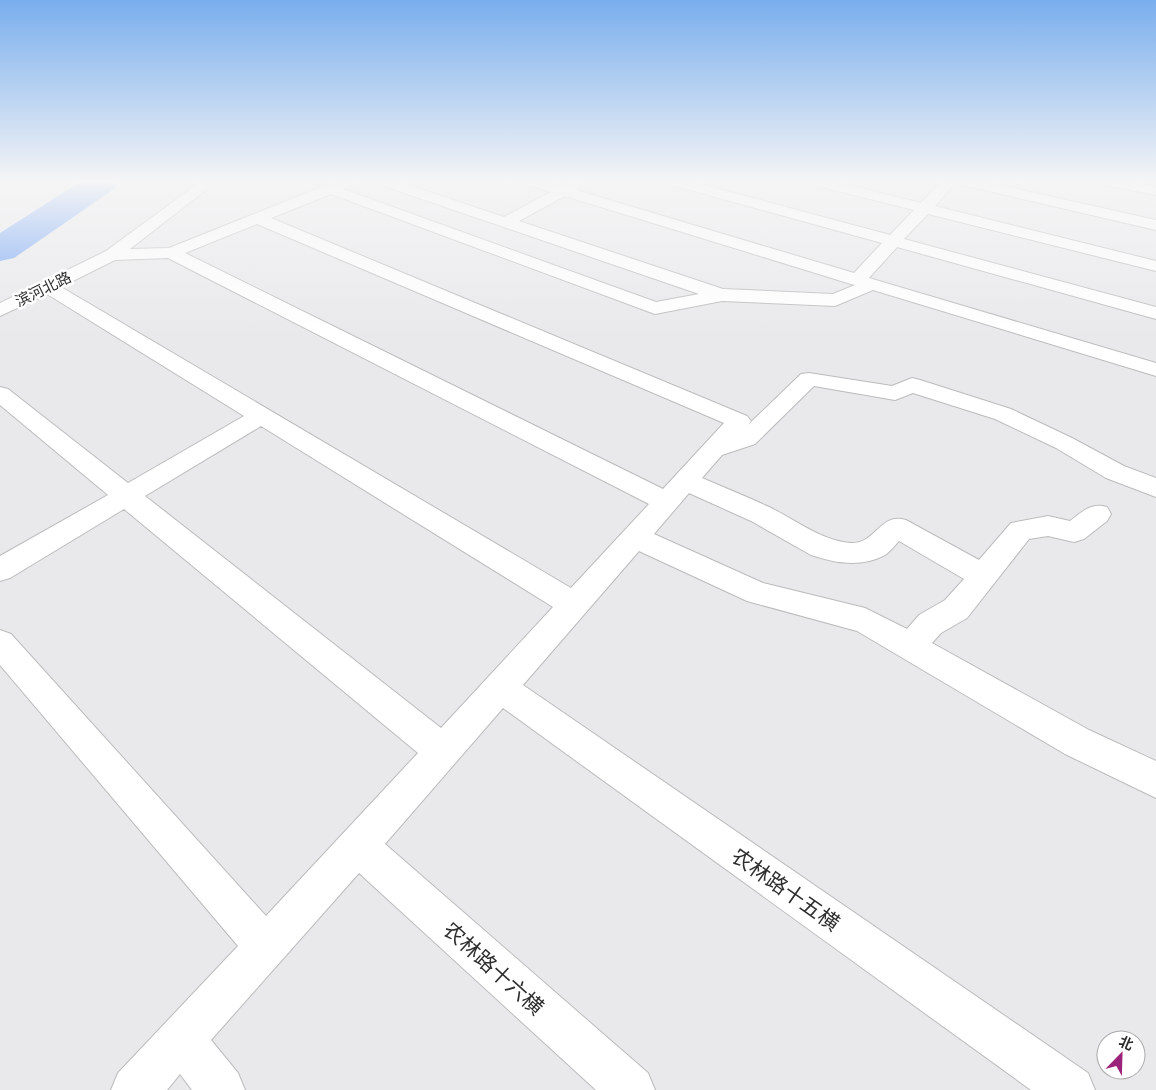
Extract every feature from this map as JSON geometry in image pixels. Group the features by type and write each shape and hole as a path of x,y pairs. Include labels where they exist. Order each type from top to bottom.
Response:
{"street":[{"name":"滨河北路","path":"0,310 112,255 141,233"},
{"path":"112,255 171,252 219,233"},
{"path":"135,1090 358,846 739,421 292,233"},
{"path":"450,233 655,308 722,295 834,300 864,282 901,233"},
{"path":"538,233 722,295"},
{"path":"702,233 1156,370"},
{"path":"863,233 1156,313"},
{"path":"1023,233 1156,266"},
{"path":"171,252 667,502"},
{"path":"48,287 574,605"},
{"path":"712,451 747,439 809,379 895,393 912,385 1003,414 1064,443 1115,472 1156,488"},
{"path":"0,394 443,751"},
{"path":"0,570 261,416"},
{"path":"686,481 760,514 821,548 852,554 876,547 897,527 983,576"},
{"path":"910,647 930,624 956,609 1021,530 1048,526 1074,532 1098,514"},
{"path":"635,537 757,593 865,621 1077,742 1156,780"},
{"path":"0,643 266,947"},
{"name":"农林路十五横","path":"500,687 1072,1090"},
{"name":"农林路十六横","path":"358,846 631,1090"},
{"path":"182,1039 221,1090"}],"waterway":[{"path":"0,250 26,233"}]}
